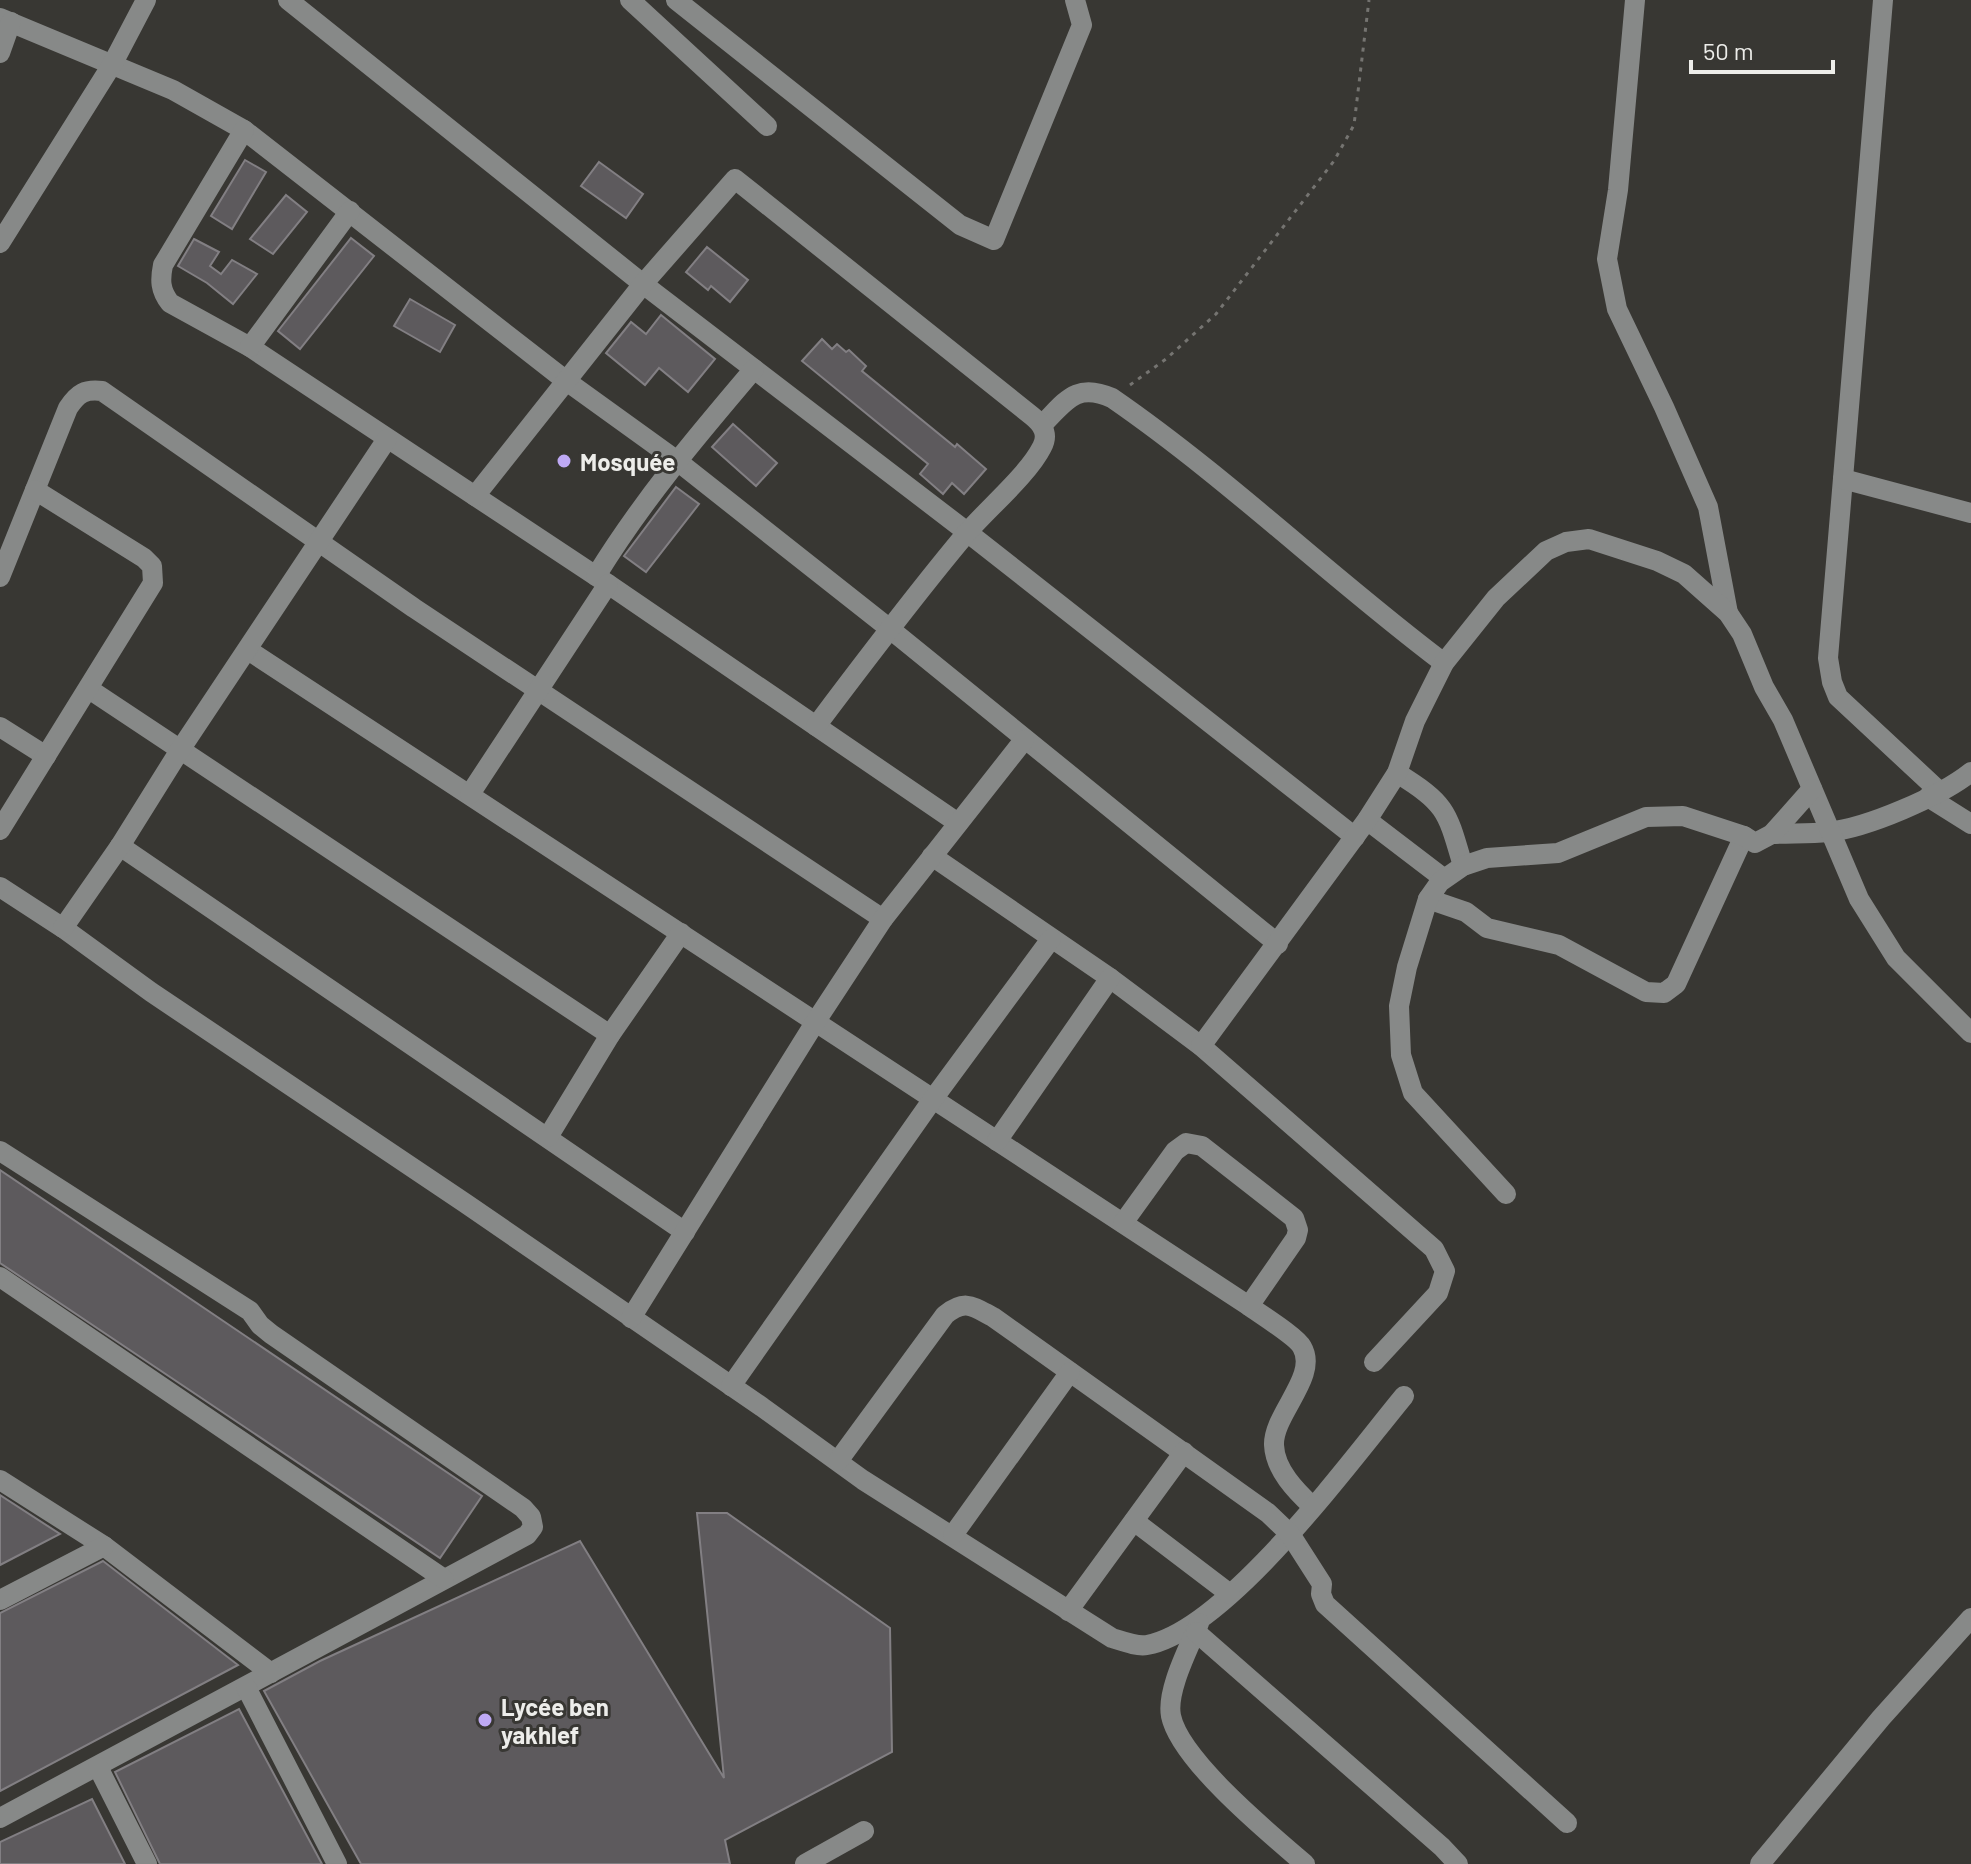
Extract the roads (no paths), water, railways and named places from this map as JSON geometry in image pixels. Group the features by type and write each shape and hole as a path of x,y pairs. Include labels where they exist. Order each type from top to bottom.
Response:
{"street":[{"path":"2,235 113,63 146,0"},
{"path":"288,0 643,284 967,532 1361,828 1443,878"},
{"path":"630,0 767,126"},
{"path":"676,0 960,225 994,240 1082,25 1075,0"},
{"path":"1635,0 1618,190 1607,259 1617,309 1708,507 1728,613"},
{"path":"1883,0 1828,658 1838,697 1934,794 1971,824"},
{"path":"0,53 5,20 113,63 200,103 244,130 565,380 676,460 1278,944"},
{"path":"244,130 168,253 160,277 163,293 170,303 250,347 602,580 958,823"},
{"path":"475,496 643,284 735,179 1042,425 1044,444 1034,459 967,532 816,726"},
{"path":"250,347 350,211"},
{"path":"470,794 538,691 602,580 627,526 676,460 754,369"},
{"path":"0,577 68,408 77,395 88,389 102,391 538,691 883,919"},
{"path":"1042,425 1072,396 1084,391 1102,393 1112,398 1253,507 1372,609 1444,663"},
{"path":"63,928 387,439"},
{"path":"1843,479 1971,513"},
{"path":"0,830 153,583 152,566 128,546 35,490"},
{"path":"1201,1046 1278,944 1397,773 1415,721 1444,663 1496,598 1546,551 1566,542 1589,539 1657,561 1684,574 1728,613 1742,634 1859,899 1896,958 1971,1033"},
{"path":"248,650 1249,1306 1302,1346 1306,1359 1305,1373 1279,1423 1274,1445 1281,1469 1296,1491 1313,1507"},
{"path":"89,689 610,1035"},
{"path":"0,727 46,756"},
{"path":"631,1318 883,919 1024,740"},
{"path":"1772,834 1831,832 1864,823 1934,794 1971,772"},
{"path":"1397,773 1428,792 1442,808 1450,820 1463,866"},
{"path":"1506,1194 1413,1093 1401,1055 1399,1006 1407,967 1428,899 1443,878 1463,866 1487,858 1558,853 1646,817 1683,816 1744,836 1755,843 1772,834 1812,789"},
{"path":"1428,899 1466,912 1487,928 1559,945 1646,992 1664,993 1676,984 1744,836"},
{"path":"120,846 685,1232"},
{"path":"932,856 1110,978 1201,1046 1440,1255 1445,1271 1438,1293 1374,1362"},
{"path":"0,887 465,1203 863,1480 1112,1638 1145,1646 1198,1626 1290,1534 1404,1396"},
{"path":"548,1137 610,1035 681,933"},
{"path":"731,1386 933,1099 1051,939"},
{"path":"997,1141 1110,978"},
{"path":"1123,1223 1175,1151 1186,1143 1202,1146 1294,1218 1298,1230 1296,1238 1249,1306"},
{"path":"0,1151 250,1311 271,1334 523,1508 531,1517 533,1527 527,1535 0,1818"},
{"path":"0,1277 444,1579"},
{"path":"838,1461 945,1315 958,1305 970,1305 993,1317 1268,1513 1290,1534 1322,1584 1321,1594 1325,1604 1567,1823"},
{"path":"953,1535 1070,1372"},
{"path":"1068,1611 1184,1452"},
{"path":"0,1480 104,1546 271,1673"},
{"path":"1134,1521 1230,1594"},
{"path":"0,1600 104,1546"},
{"path":"1760,1864 1881,1718 1971,1618"},
{"path":"1198,1626 1173,1694 1171,1715 1182,1741 1189,1753 1243,1809 1305,1864"},
{"path":"1198,1626 1458,1864"},
{"path":"246,1687 337,1864"},
{"path":"98,1767 147,1864"},
{"path":"805,1864 864,1831"}],"place":[{"name":"Mosquée","path":"564,461"},
{"name":"Lycée ben yakhlef","path":"485,1720"}]}
